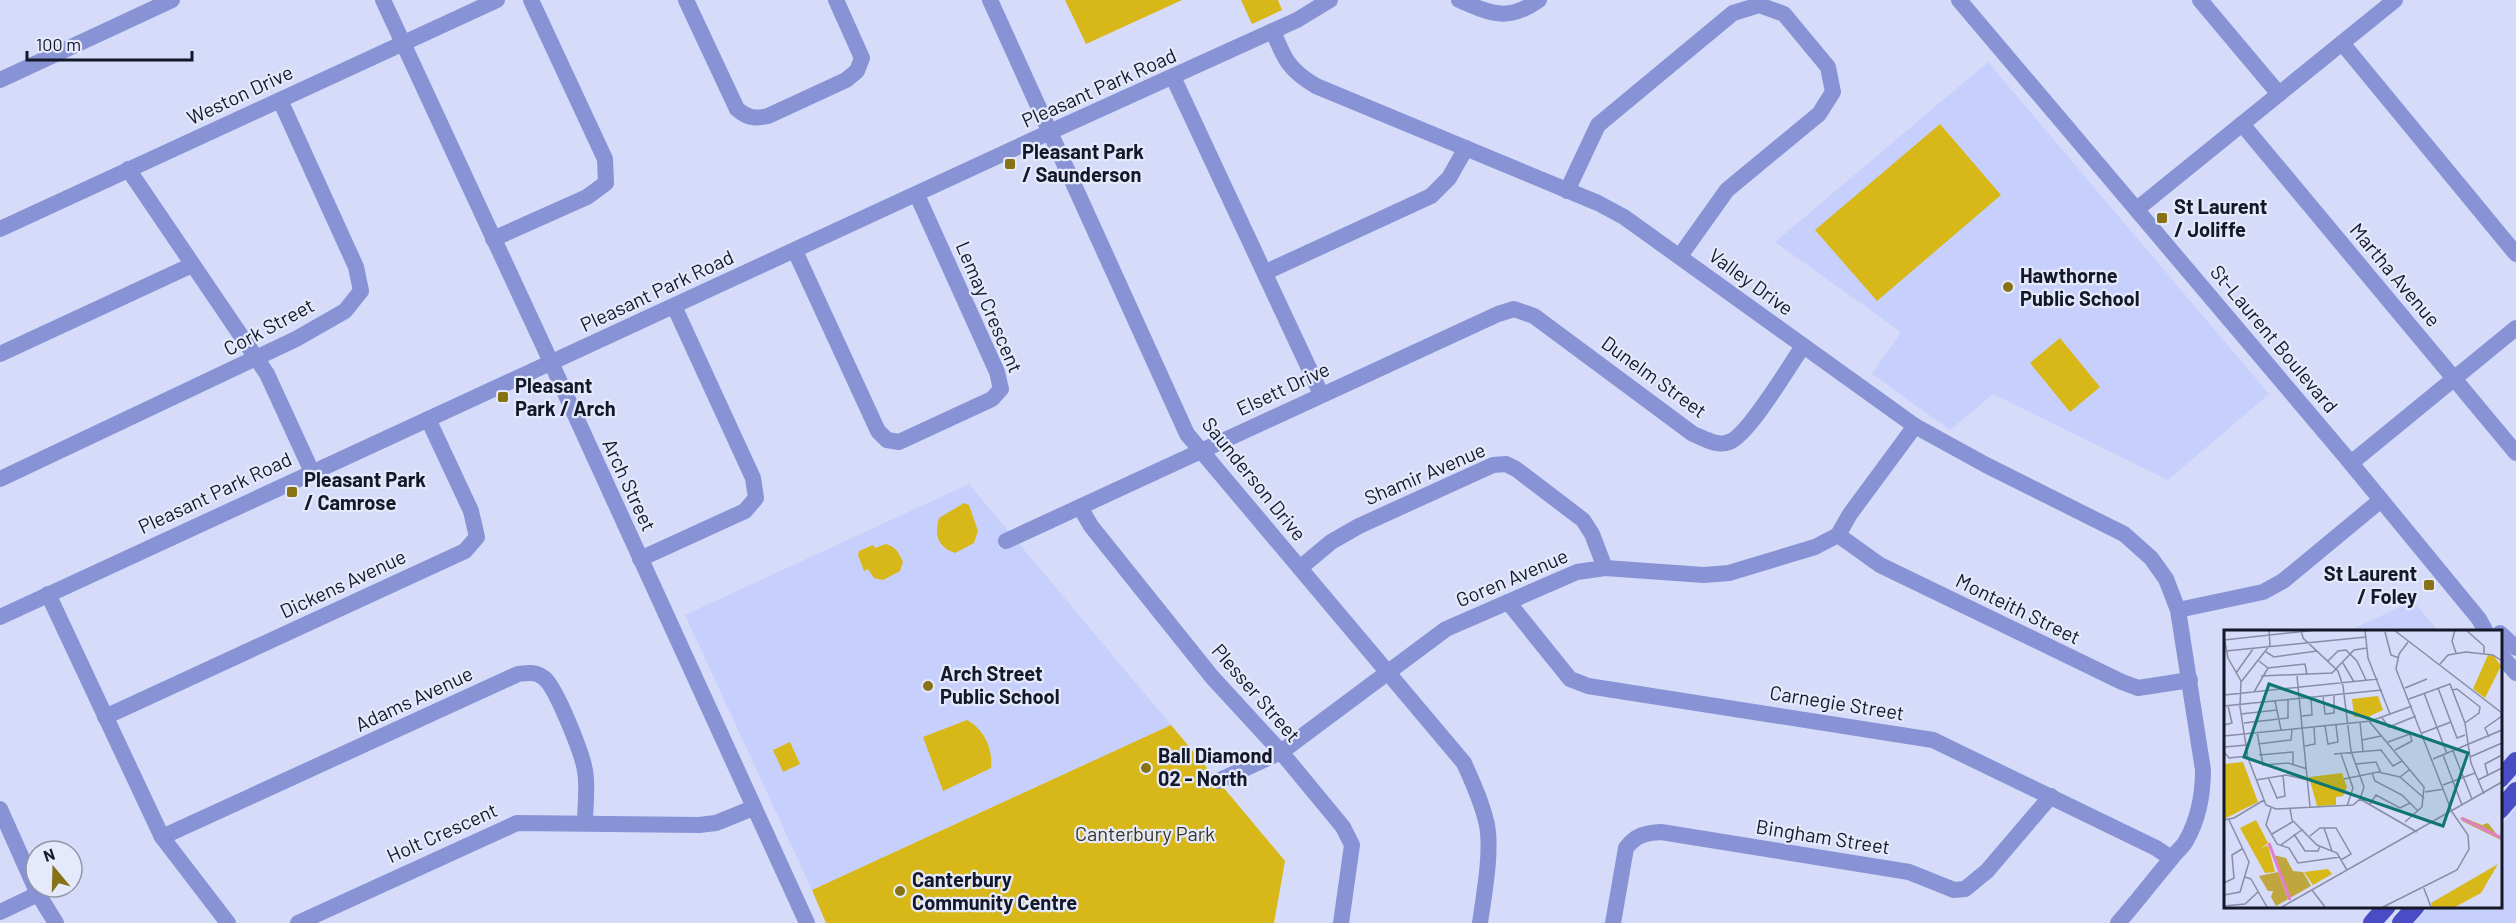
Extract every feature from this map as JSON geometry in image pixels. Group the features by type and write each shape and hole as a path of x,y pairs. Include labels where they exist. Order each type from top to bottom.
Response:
{"main road":[{"path":"2501,777 2516,761"},
{"path":"2501,808 2516,790"},
{"path":"2372,923 2385,908"},
{"path":"2401,923 2414,908"}],"street":[{"path":"0,80 172,0"},
{"name":"Arch Street","path":"383,0 807,923"},
{"name":"Weston Drive","path":"0,229 497,0"},
{"path":"494,239 587,197 606,183 605,159 531,0"},
{"path":"686,0 729,93 737,108 747,117 768,116 846,80 857,71 862,58 836,0"},
{"name":"Saunderson Drive","path":"990,0 1052,131 1187,434 1464,763 1478,792 1488,827 1487,873 1480,923"},
{"name":"Pleasant Park Road","path":"0,616 1298,20 1330,0"},
{"path":"1460,0 1489,13 1515,14 1539,0"},
{"name":"St-Laurent Boulevard","path":"1959,0 2491,630"},
{"path":"2200,0 2279,94"},
{"path":"2137,209 2395,0"},
{"path":"1567,191 1598,125 1733,13 1759,5 1784,14 1828,68 1833,92 1819,114 1727,190 1680,256"},
{"name":"Valley Drive","path":"1273,31 1289,66 1299,76 1316,86 1624,217 1915,426 1986,465 2124,534 2151,558 2166,579 2178,610 2203,770 2203,790 2185,843 2118,923"},
{"path":"2342,43 2516,254"},
{"path":"1173,77 1322,394"},
{"name":"Cork Street","path":"0,479 258,359 345,310 361,291 356,267 280,100"},
{"name":"Martha Avenue","path":"2242,124 2516,453"},
{"path":"1266,272 1431,196 1449,177 1466,148"},
{"path":"128,169 258,359 312,472"},
{"name":"Lemay Crescent","path":"795,251 878,431 887,441 899,441 992,399 1000,389 997,372 917,195"},
{"path":"0,354 192,265"},
{"path":"640,559 745,511 756,498 753,478 674,306"},
{"name":"Elsett Drive","path":"1006,541 1322,394 1498,314 1514,309"},
{"name":"Dunelm Street","path":"1514,309 1534,315 1693,434 1716,444 1730,442 1744,431 1803,346"},
{"path":"2351,463 2516,328"},
{"name":"Dickens Avenue","path":"105,717 465,551 477,537 471,511 428,419"},
{"path":"1838,536 1850,514 1915,426"},
{"name":"Shamir Avenue","path":"1300,568 1331,542 1359,526 1493,465 1506,464 1516,469 1582,520 1592,534 1605,568"},
{"path":"2178,610 2245,597 2273,587 2381,500"},
{"name":"Plesser Street","path":"1080,507 1091,526 1212,677 1281,752 1343,828 1352,845 1341,923"},
{"name":"Goren Avenue","path":"1218,781 1281,752 1446,629 1577,572 1605,568 1704,575 1729,573 1815,547 1838,536"},
{"name":"Monteith Street","path":"1838,536 1880,565 2122,682 2138,688 2190,680"},
{"path":"48,594 162,837 172,853 228,923"},
{"name":"Carnegie Street","path":"1508,602 1570,679 1588,686 1933,740 2156,848 2171,858"},
{"name":"St-Laurent Boulevard","path":"2501,637 2516,648"},
{"path":"2501,656 2516,673"},
{"name":"Adams Avenue","path":"162,837 518,674 533,672 545,678 552,688 582,757 586,774 585,823"},
{"name":"Bingham Street","path":"1613,923 1626,848 1633,839 1643,833 1661,832 1859,863 1909,872 1954,890 1965,890 1987,871 2051,796"},
{"name":"Holt Crescent","path":"298,923 517,823 699,825 716,823 753,808"},
{"path":"0,809 24,863"},
{"path":"0,912 27,899"},
{"path":"41,899 56,923"}],"shaded area":[{"name":"Hawthorne Public School","path":"1988,62 2269,394 2168,480 1993,394 1950,430 1872,374 1901,332 1775,242"},
{"name":"Arch Street Public School","path":"969,484 1171,725 812,890 685,615"},
{"path":"2413,601 2437,630 2350,630"},
{"path":"2516,808 2516,923 2414,923 2428,908 2501,908 2501,826"}],"green space":[{"path":"1065,0 1182,0 1086,44"},
{"path":"1241,0 1278,0 1282,10 1252,24"},
{"path":"1940,124 2001,195 1877,301 1815,230"},
{"path":"2060,338 2100,387 2070,412 2030,363"},
{"path":"964,503 969,505 978,531 974,543 955,553 945,548 939,540 937,530 939,518"},
{"path":"886,544 897,551 903,562 900,571 883,580 874,578 868,569 864,571 858,555 859,551 873,545 875,548"},
{"path":"967,720 983,734 986,740 991,768 943,791 923,737"},
{"name":"Canterbury Park","path":"1171,725 1285,861 1274,923 826,923 812,890"},
{"path":"790,742 800,764 783,772 773,750"}],"place":[{"name":"Pleasant Park / Saunderson","path":"1010,164"},
{"name":"St Laurent / Joliffe","path":"2162,218"},
{"name":"Hawthorne Public School","path":"2008,287"},
{"name":"Pleasant Park / Arch","path":"503,397"},
{"name":"Pleasant Park / Camrose","path":"292,492"},
{"name":"St Laurent / Foley","path":"2429,585"},
{"name":"Arch Street Public School","path":"928,686"},
{"name":"Ball Diamond 02 - North","path":"1146,768"},
{"name":"Canterbury Community Centre","path":"900,891"}]}
